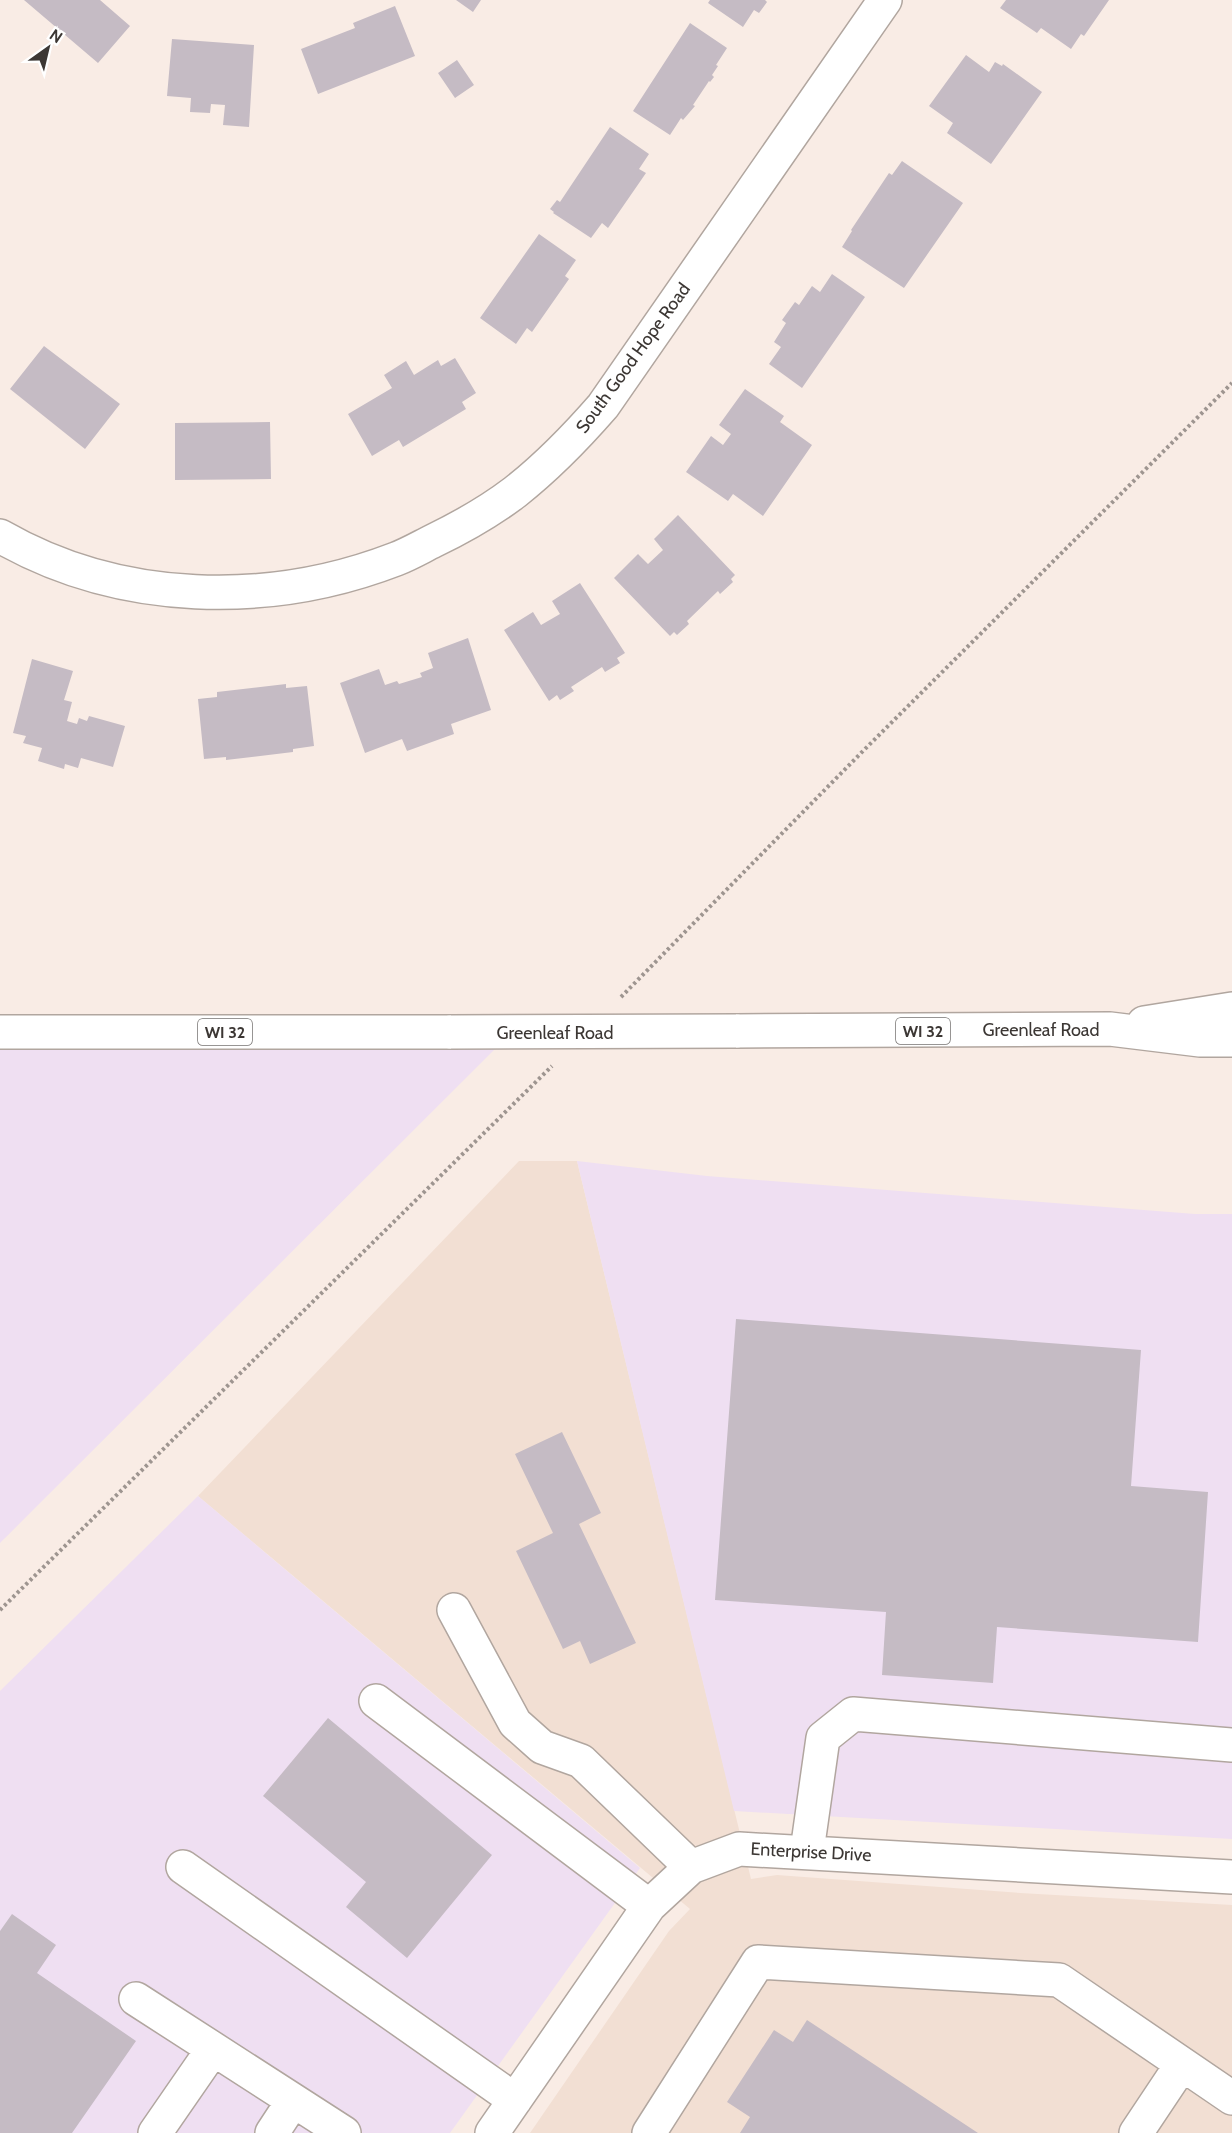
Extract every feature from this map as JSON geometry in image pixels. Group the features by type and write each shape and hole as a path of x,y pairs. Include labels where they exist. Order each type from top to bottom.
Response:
{"street":[{"name":"South Good Hope Road","path":"0,536 53,562 114,582 155,590 224,593 284,588 331,579 397,559 459,529 513,493 548,464 603,406 885,0"},
{"name":"WI 32","path":"1110,1029 1232,1008"},
{"name":"WI 32","path":"1110,1029 1200,1040 1232,1040"},
{"name":"Greenleaf Road","path":"0,1032 736,1032 1110,1029"},
{"path":"453,1610 515,1723 542,1747 581,1761 691,1867"},
{"path":"376,1701 649,1906"},
{"path":"807,1851 823,1738 854,1714 1232,1745"},
{"name":"Enterprise Drive","path":"492,2133 649,1906 691,1867 739,1849 807,1851 1232,1877"},
{"path":"183,1868 515,2100"},
{"path":"649,2133 758,1962 1059,1980 1232,2098"},
{"path":"136,1999 344,2133"},
{"path":"155,2133 213,2049"},
{"path":"1136,2133 1182,2064"},
{"path":"272,2133 293,2101"}],"shaded area":[{"path":"0,1032 511,1033 0,1543"},
{"path":"519,1161 577,1161 751,1879 777,1875 1020,1893 1232,1905 1232,2133 530,2133 669,1931 690,1909 198,1496"},
{"path":"577,1161 707,1176 1195,1214 1232,1214 1232,1839 734,1811"},
{"path":"198,1496 640,1868 450,2133 0,2133 0,1691"}],"building":[{"path":"24,0 100,0 130,26 98,63"},
{"path":"456,0 481,0 473,12"},
{"path":"710,0 765,0 767,2 759,13 754,10 743,27 708,3"},
{"path":"1006,0 1109,0 1084,36 1081,34 1071,49 1041,28 1037,33 1000,8"},
{"path":"395,6 415,56 318,94 301,49 355,28 353,23"},
{"path":"690,23 727,48 716,65 718,66 712,75 714,77 693,105 695,106 683,120 681,118 670,135 633,111"},
{"path":"172,39 254,45 249,127 223,125 225,105 211,104 210,113 190,112 191,98 167,96"},
{"path":"966,55 989,72 995,62 1002,66 1003,64 1042,92 991,164 947,133 953,123 929,106"},
{"path":"457,60 474,85 455,98 438,73"},
{"path":"610,127 649,154 639,169 646,173 608,228 602,223 591,238 550,209 557,200 560,202"},
{"path":"902,161 963,203 904,288 842,247 889,173 892,175"},
{"path":"539,234 576,260 565,276 569,279 532,332 527,328 516,344 480,318"},
{"path":"832,274 865,297 802,388 769,364 781,347 774,342 786,323 782,320 795,302 799,305 812,286 820,292"},
{"path":"44,346 120,404 85,449 10,389"},
{"path":"455,358 476,393 462,402 466,409 403,447 399,440 372,456 348,414 392,388 384,375 406,361 414,375 438,360 441,366"},
{"path":"745,389 784,416 780,422 812,445 763,516 733,494 728,501 686,472 711,436 723,445 731,434 719,425"},
{"path":"270,422 271,479 175,480 175,423"},
{"path":"678,515 735,575 731,579 733,582 720,594 718,591 687,621 689,624 677,635 674,632 670,636 614,578 638,554 648,564 663,550 654,539"},
{"path":"580,583 625,653 617,658 620,663 605,672 602,667 571,687 574,691 560,700 557,695 549,701 504,630 533,612 541,625 560,614 552,601"},
{"path":"468,638 491,710 451,724 454,734 407,751 402,739 365,753 340,683 379,669 385,685 397,681 399,684 422,677 420,673 433,668 428,653"},
{"path":"32,659 73,671 64,700 72,702 67,721 77,724 79,718 87,721 89,716 125,726 113,767 81,758 78,768 65,764 64,769 38,761 42,748 23,743 26,736 13,733"},
{"path":"286,684 286,688 307,686 314,746 293,749 293,752 226,760 226,757 204,759 198,699 217,697 217,692"},
{"path":"736,1319 1141,1350 1131,1486 1208,1492 1198,1642 997,1627 993,1683 882,1675 886,1612 715,1600"},
{"path":"562,1432 601,1513 579,1524 636,1643 590,1664 580,1641 563,1649 516,1551 553,1533 515,1454"},
{"path":"328,1718 492,1855 407,1958 346,1907 366,1882 263,1796"},
{"path":"12,1914 56,1945 37,1973 136,2041 72,2133 0,2133 0,1931"},
{"path":"807,2020 978,2133 740,2133 750,2117 727,2102 774,2030 793,2042"}]}
